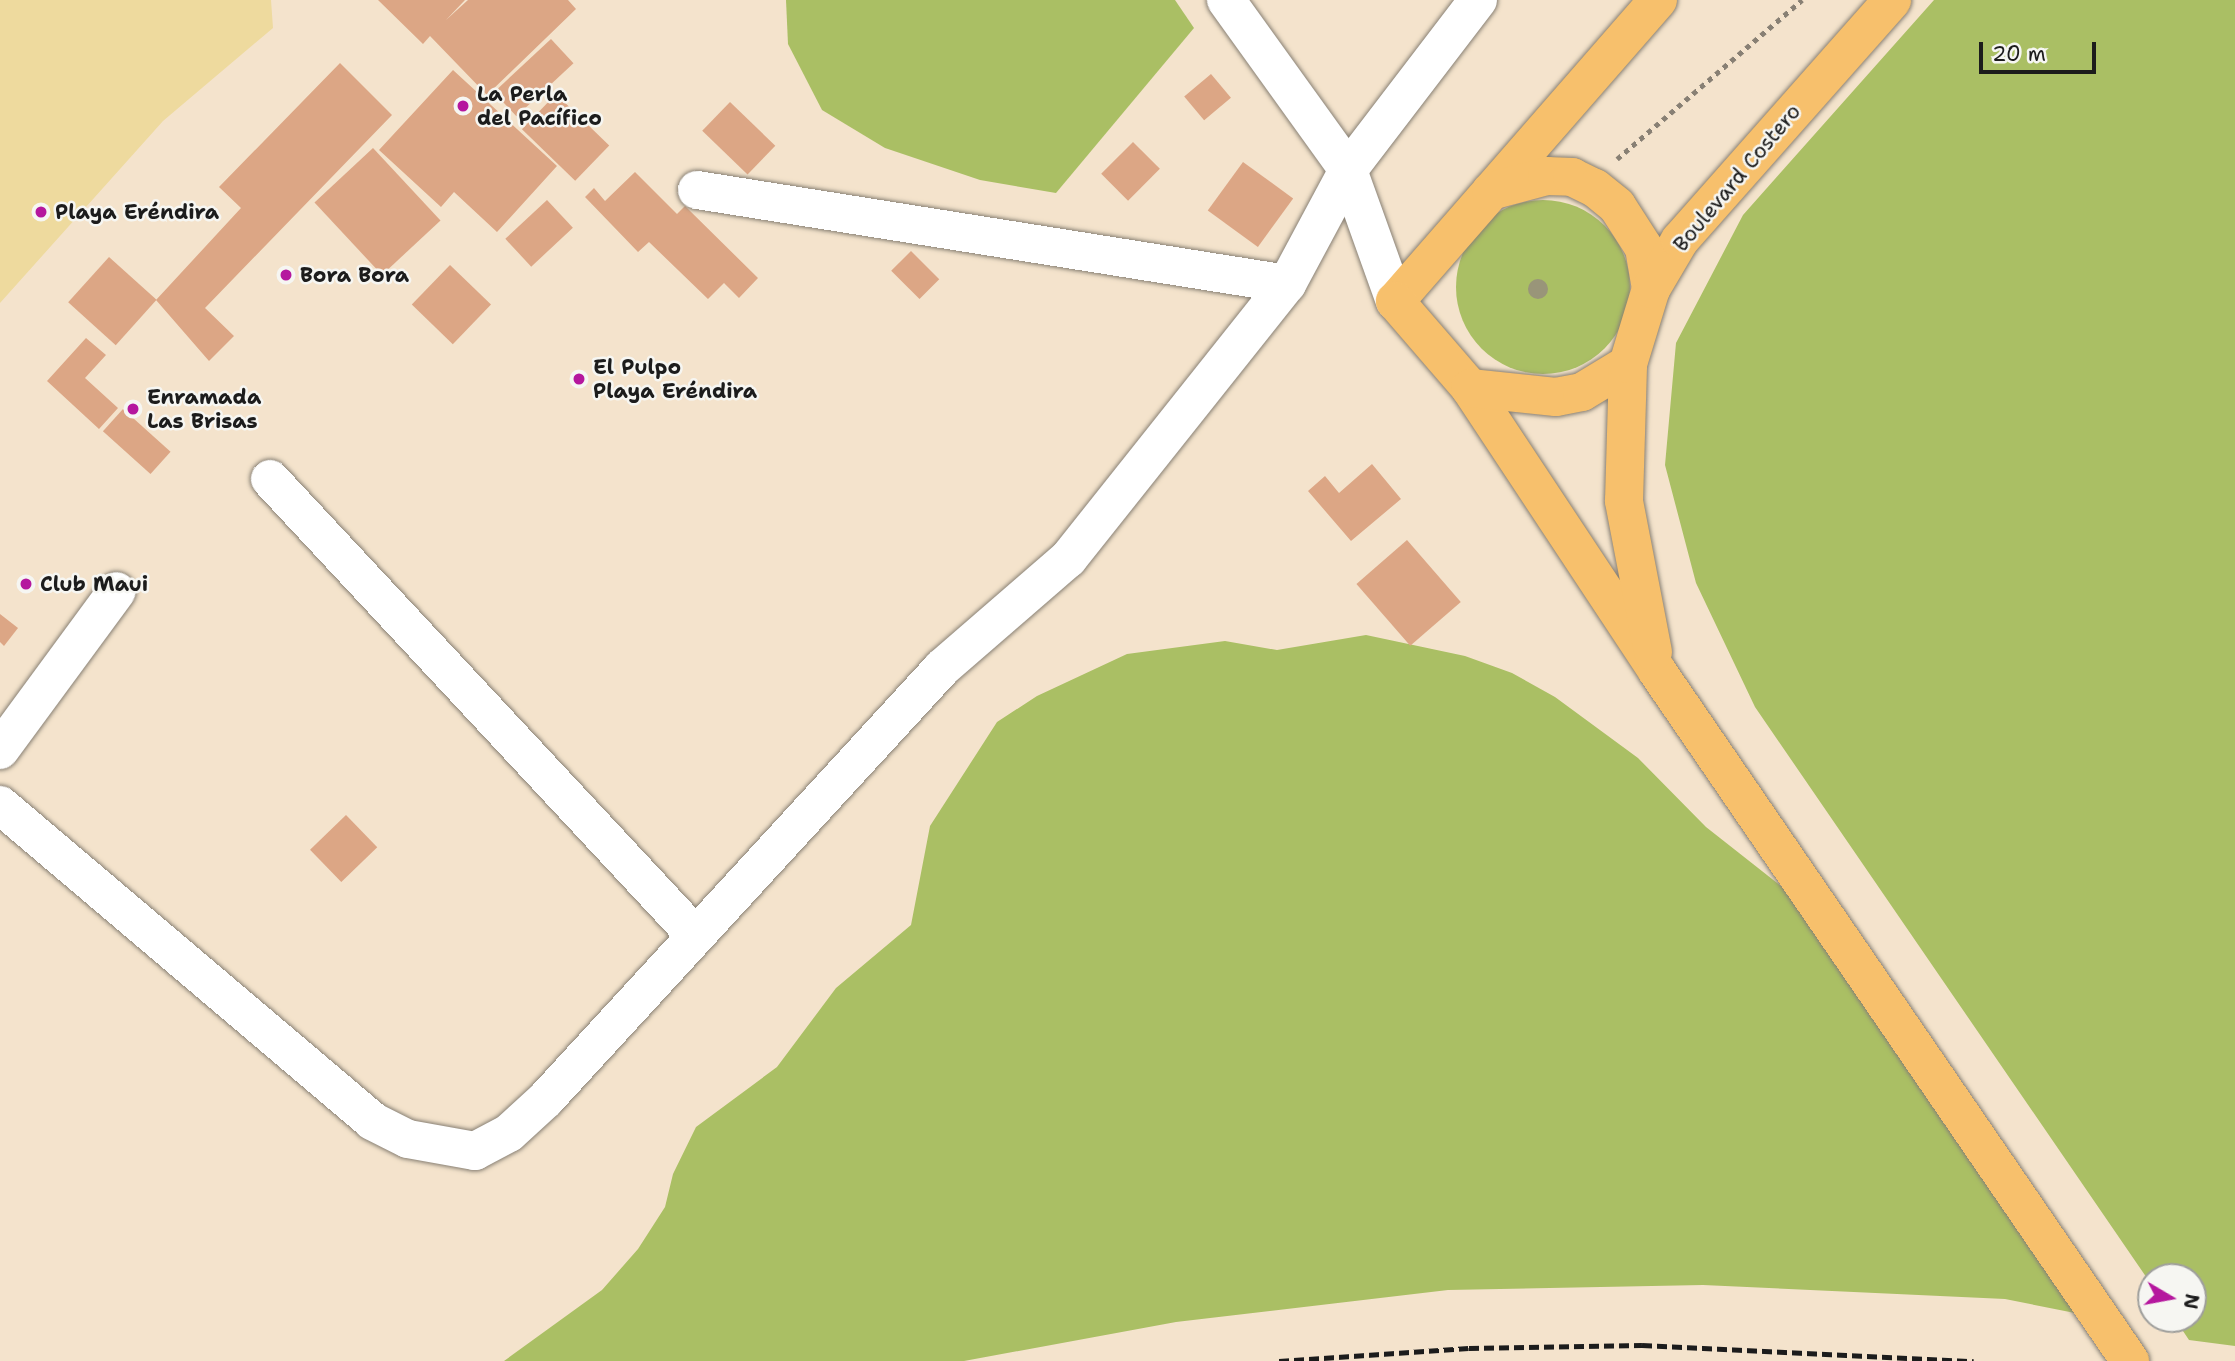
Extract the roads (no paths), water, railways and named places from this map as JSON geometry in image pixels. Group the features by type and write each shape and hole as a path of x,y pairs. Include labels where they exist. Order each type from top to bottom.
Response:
{"main road":[{"path":"1658,0 1395,301 1470,388 1657,671 2130,1361"},
{"name":"Boulevard Costero","path":"1657,671 1624,501 1628,364 1651,289 1680,240 1892,0"},
{"path":"1491,191 1547,176 1572,177 1595,188 1617,206 1644,248 1651,289"},
{"path":"1470,388 1556,397 1582,392 1628,364"}],"street":[{"path":"1226,0 1348,170 1395,301"},
{"path":"0,805 373,1121 408,1139 439,1148 475,1151 509,1133 546,1099 694,934 942,668 1068,559 1287,284 1348,170 1478,0"},
{"path":"697,190 1287,284"},
{"path":"270,479 694,934"},
{"path":"0,750 117,591"}],"railway":[{"path":"1279,1361 1469,1348 1642,1345 1974,1361"}],"place":[{"name":"La Perla del Pacífico","path":"463,106"},
{"name":"Playa Eréndira","path":"41,212"},
{"name":"Bora Bora","path":"286,275"},
{"name":"El Pulpo Playa Eréndira","path":"579,379"},
{"name":"Enramada Las Brisas","path":"133,409"},
{"name":"Club Maui","path":"26,584"}]}
